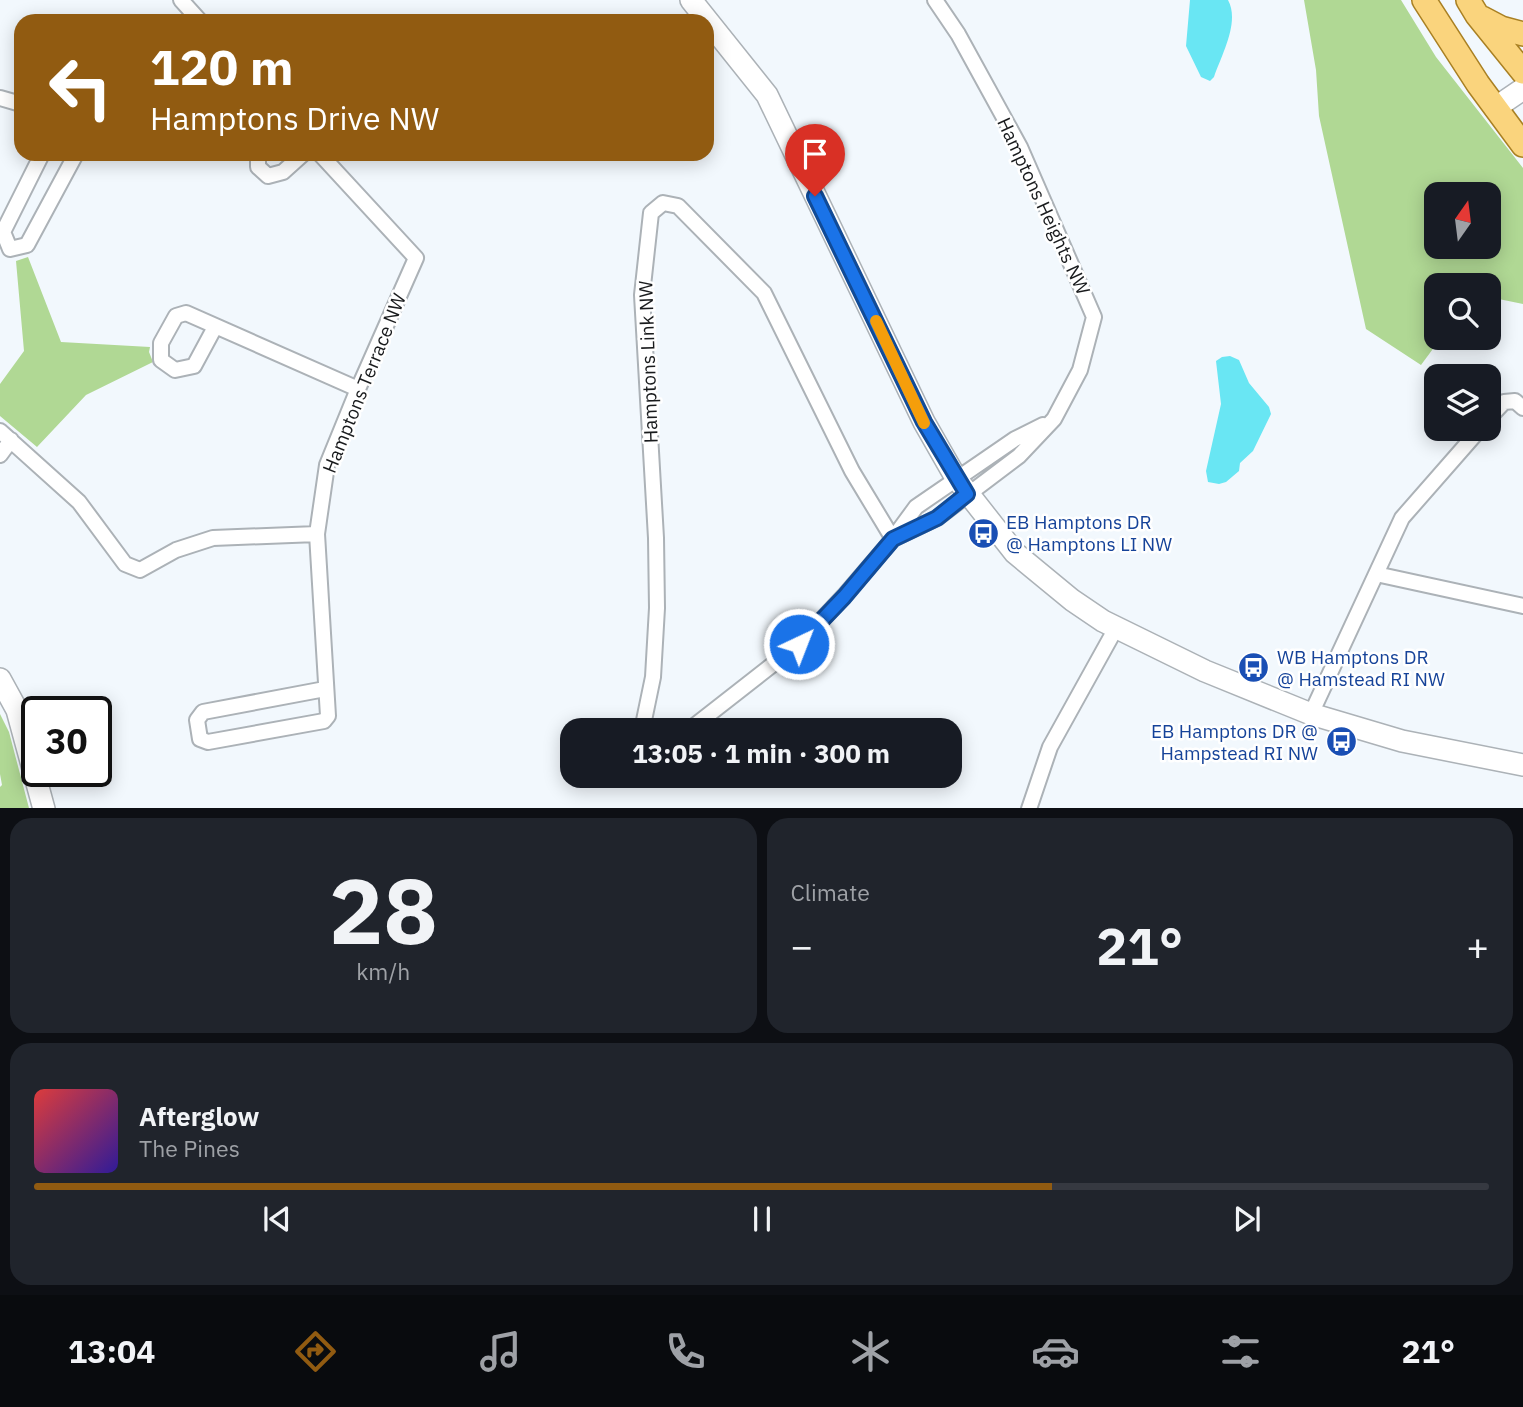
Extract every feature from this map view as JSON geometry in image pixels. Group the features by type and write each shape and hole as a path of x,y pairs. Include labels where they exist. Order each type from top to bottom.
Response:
{"main road":[{"path":"1424,0 1495,108 1520,133"},
{"path":"1472,7 1501,27 1523,34"},
{"path":"1472,7 1523,72"}],"street":[{"path":"181,0 194,14"},
{"path":"691,0 702,14"},
{"name":"Hamptons Heights NW","path":"935,0 958,34 1020,147 1094,317 1080,370 1054,419 1015,439 961,486"},
{"path":"714,29 767,95 924,422 961,486 1016,553 1072,600 1116,628 1206,671 1311,714 1402,741 1523,765"},
{"path":"1495,108 1523,89"},
{"path":"38,161 3,232 10,249 27,245 72,161"},
{"path":"258,161 258,167 268,176 283,172 295,161"},
{"name":"Hamptons Terrace NW","path":"325,689 203,712 197,720 200,739 208,743 324,720 328,716 317,534 327,465 416,258 326,161"},
{"name":"Hamptons Link NW","path":"644,718 653,677 657,608 656,538 642,295 651,213 663,203 678,206 764,293 852,471 893,539"},
{"path":"215,327 358,389"},
{"path":"1501,405 1504,402 1515,401 1523,408"},
{"path":"0,455 6,436 79,502 125,564 140,570 176,550 213,538 317,534"},
{"path":"1311,714 1402,518 1469,441"},
{"path":"704,718 799,644 844,597 916,507 961,486"},
{"path":"893,539 937,518 961,486"},
{"path":"1376,575 1523,606"},
{"path":"1029,808 1050,747 1116,628"},
{"path":"0,679 17,710 44,808"}],"green space":[{"path":"1304,0 1401,0 1436,57 1523,168 1523,304 1501,299 1501,273 1424,273 1424,350 1432,350 1421,365 1366,329 1319,116 1316,70"},
{"path":"28,257 61,342 150,347 153,362 86,395 37,447 0,416 0,384 24,351 16,261"},
{"path":"0,714 9,732 21,787 23,787 29,808 0,808"}],"water":[{"path":"1190,0 1228,0 1231,9 1231,28 1214,77 1210,81 1201,77 1186,46"},
{"path":"1230,356 1239,360 1249,383 1269,407 1271,414 1253,451 1240,463 1239,471 1226,482 1219,484 1208,482 1206,471 1221,404 1216,361"}],"slow traffic":[{"path":"876,321 924,423"}],"place":[{"name":"EB Hamptons DR @ Hamptons LI NW","path":"983,533"},
{"name":"WB Hamptons DR @ Hamstead RI NW","path":"1254,668"},
{"name":"EB Hamptons DR @ Hampstead RI NW","path":"1341,742"}],"route":[{"path":"799,644 844,597 893,539 937,518 967,494 924,422 815,196"}]}
